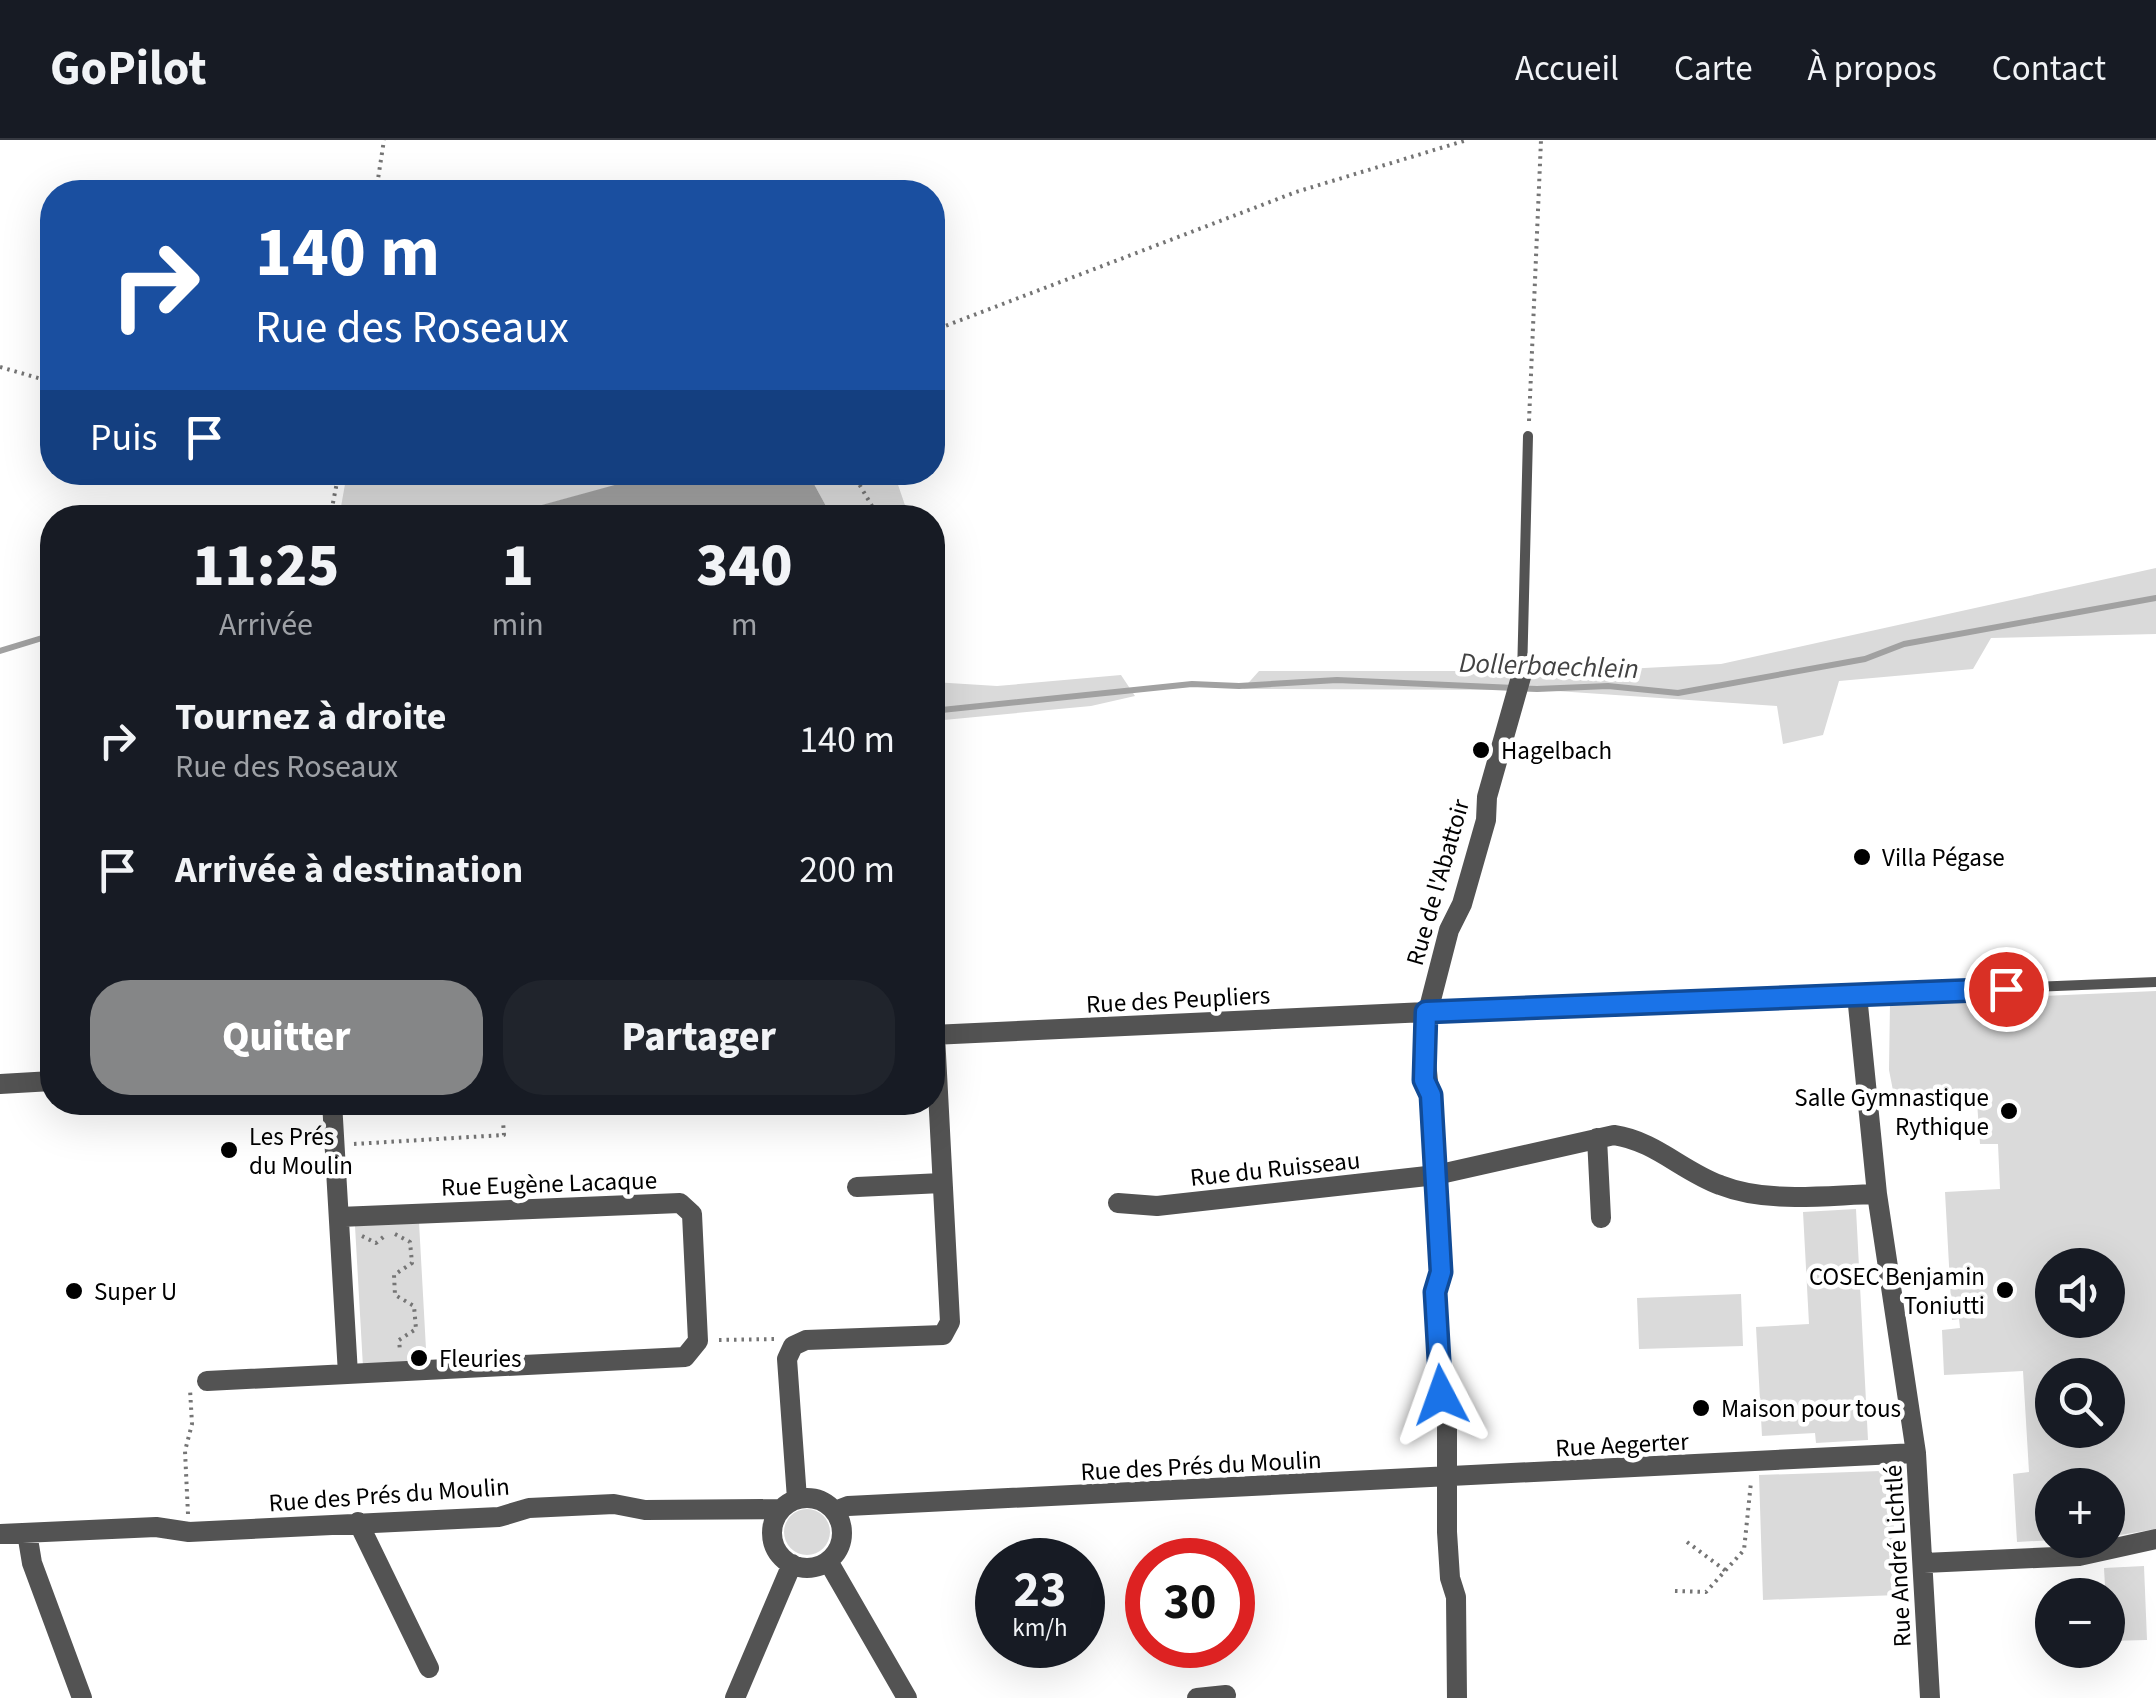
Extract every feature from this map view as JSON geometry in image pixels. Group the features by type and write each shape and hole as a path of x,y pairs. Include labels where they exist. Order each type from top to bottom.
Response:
{"street":[{"name":"Rue de l'Abattoir","path":"1457,1698 1456,1597 1450,1578 1448,1532 1450,1478 1435,1292 1441,1272 1436,1175 1431,1095 1424,1080 1426,1012 1486,820 1487,797 1521,677"},
{"name":"Rue André Lichtlé","path":"1857,995 1876,1194 1916,1453 1930,1698"},
{"name":"Rue des Peupliers","path":"945,1034 1426,1012"},
{"path":"0,1084 40,1082"},
{"path":"333,1115 348,1374"},
{"path":"789,1504 818,1499 835,1511 841,1543 828,1561 810,1568 792,1564 772,1540 789,1504 787,1359 793,1346 806,1340 944,1335 950,1322 938,1115"},
{"name":"Rue du Ruisseau","path":"1118,1204 1157,1206 1436,1175 1597,1138 1643,1140 1709,1181 1744,1193 1876,1194"},
{"path":"1597,1138 1601,1218"},
{"path":"857,1187 942,1183"},
{"name":"Rue Eugène Lacaque","path":"339,1217 680,1203 692,1214 698,1341"},
{"path":"207,1381 684,1357 698,1341"},
{"name":"Rue Aegerter","path":"1450,1478 1916,1453"},
{"name":"Rue des Prés du Moulin","path":"835,1511 848,1506 1450,1478"},
{"name":"Rue des Prés du Moulin","path":"0,1534 156,1527 189,1532 499,1516 529,1508 614,1504 645,1510 789,1504"},
{"path":"358,1522 429,1668"},
{"path":"27,1533 32,1563 82,1698"},
{"path":"2125,1542 2156,1538"},
{"path":"1924,1562 2035,1552"},
{"path":"828,1561 907,1698"},
{"path":"735,1698 792,1564"},
{"path":"1197,1698 1226,1695"}],"lane":[{"path":"1521,677 1526,648 1528,436"},
{"path":"1426,1012 2156,982"}],"path":[{"path":"378,180 384,140"},
{"path":"945,326 1296,192 1467,140"},
{"path":"1528,436 1541,140"},
{"path":"0,367 40,379"},
{"path":"335,1145 504,1135 503,1121"},
{"path":"339,1217 376,1243 391,1231 410,1242 412,1263 394,1275 395,1295 414,1306 416,1329 399,1340 401,1372"},
{"path":"698,1341 773,1338 793,1346"},
{"path":"189,1532 185,1452 192,1424 190,1382 207,1381"},
{"path":"1675,1591 1706,1592 1744,1550 1753,1462"},
{"path":"1688,1542 1726,1570"}],"shaded area":[{"path":"345,485 617,485 543,505 341,505"},
{"path":"615,485 815,485 825,505 542,505"},
{"path":"815,485 898,485 905,505 825,505"},
{"path":"2156,568 2156,634 1991,638 1973,669 1839,681 1823,735 1783,744 1777,706 1542,690 1243,689 1259,671 1502,671 1571,679 1606,670 1721,664"},
{"path":"1121,675 1135,696 1091,706 945,720 945,683 997,686"},
{"path":"2156,991 2156,1529 2125,1534 2125,1468 2035,1468 2035,1541 2017,1542 2013,1474 2029,1472 2023,1371 1944,1375 1942,1330 1960,1328 1959,1319 1952,1320 1945,1192 2000,1189 1998,1144 1980,1144 1977,1102 1896,1106 1889,1070 1890,1003"},
{"path":"1856,1209 1868,1440 1816,1443 1815,1433 1762,1436 1756,1327 1809,1324 1803,1212"},
{"path":"419,1222 426,1349 412,1350 412,1365 363,1367 355,1226"},
{"path":"1741,1294 1743,1346 1639,1349 1637,1298"},
{"path":"1881,1471 1891,1476 1898,1595 1763,1600 1759,1475"},
{"path":"807,1509 823,1516 830,1532 823,1548 807,1555 791,1548 784,1532 791,1516"},
{"path":"2144,1566 2147,1640 2125,1641 2125,1578 2105,1578 2104,1568"}],"waterway":[{"name":"Dollerbaechlein","path":"945,710 1192,684 1239,686 1337,680 1537,689 1608,686 1678,693 1865,659 1904,644 2156,598"},
{"name":"Dollerbaechlein","path":"0,651 40,639"}],"place":[{"name":"Hagelbach","path":"1481,750"},
{"name":"Villa Pégase","path":"1862,857"},
{"name":"Salle Gymnastique Rythique","path":"2009,1111"},
{"name":"Les Prés du Moulin","path":"229,1150"},
{"name":"COSEC Benjamin Toniutti","path":"2005,1290"},
{"name":"Super U","path":"74,1291"},
{"name":"Fleuries","path":"419,1358"},
{"name":"Maison pour tous","path":"1701,1408"}],"route":[{"path":"1441,1395 1435,1292 1441,1272 1431,1095 1424,1080 1426,1012 2006,989"}]}
